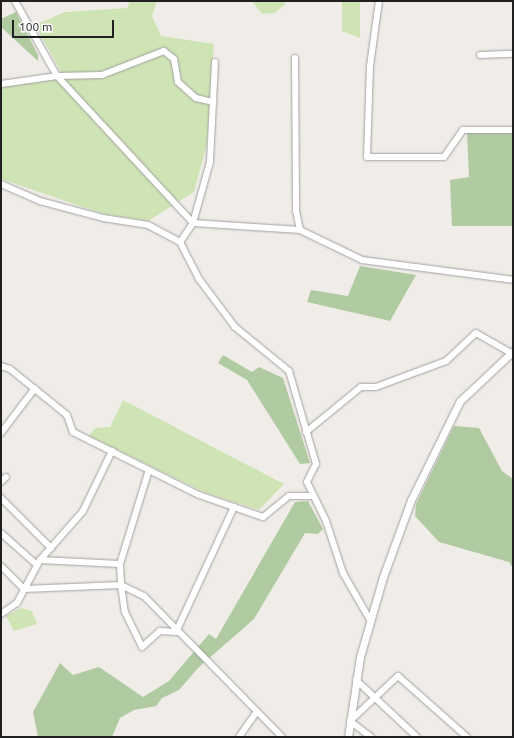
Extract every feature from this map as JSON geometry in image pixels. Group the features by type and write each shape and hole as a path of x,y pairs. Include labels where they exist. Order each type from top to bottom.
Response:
{"street":[{"path":"15,1 57,76 194,223 300,230 362,260 513,280"},
{"path":"379,1 370,66 367,157 444,157 463,130 513,130"},
{"path":"1,84 57,76 102,75 164,51 174,59 178,82 196,98 214,102"},
{"path":"480,54 513,54"},
{"path":"295,58 296,211 300,230"},
{"path":"180,242 194,223 210,162 215,62"},
{"path":"1,184 40,200 103,218 148,225 180,242 199,279 235,327 289,371 316,464 306,482 326,521 343,572 370,620"},
{"path":"306,432 361,387 376,387 446,361 476,333 512,352 460,400 411,500 370,620 356,680 348,737"},
{"path":"2,367 35,388 67,415 73,432 149,470 234,507 263,517 290,496 314,496"},
{"path":"1,433 35,388"},
{"path":"1,614 17,603 39,563 83,511 112,451"},
{"path":"149,470 120,564 125,612 142,647 160,631 176,632"},
{"path":"1,482 6,477"},
{"path":"1,498 51,548"},
{"path":"176,632 234,507"},
{"path":"1,533 39,563 120,564"},
{"path":"1,566 24,589 121,585 144,596 176,632 256,713 282,737"},
{"path":"350,721 398,676 467,737"},
{"path":"356,680 417,737"},
{"path":"239,737 256,713"},
{"path":"350,721 372,737"}],"green space":[{"path":"130,1 157,1 152,16 161,36 214,44 207,144 194,192 148,221 104,214 1,179 1,87 61,72 35,25 65,12 127,8"},
{"path":"252,1 285,1 285,4 275,13 262,14"},
{"path":"342,1 360,1 360,38 342,31"},
{"path":"16,12 38,55 38,61 1,27 1,19"},
{"path":"467,133 513,133 513,226 452,226 450,180 469,177"},
{"path":"360,266 416,275 390,321 307,302 311,290 348,296"},
{"path":"223,355 252,372 259,367 283,378 310,463 300,464 247,380 218,363"},
{"path":"123,400 284,484 259,510 204,492 89,436 95,428 110,427"},
{"path":"454,426 479,428 502,471 513,479 513,568 509,562 439,542 415,516 416,504"},
{"path":"308,501 323,529 318,534 305,533 254,619 198,668 179,690 162,698 156,706 134,710 120,718 112,737 38,737 33,712 60,663 73,675 99,667 143,697 169,681 209,634 216,639 295,502"},
{"path":"21,608 32,611 37,624 14,631 6,616"}]}
